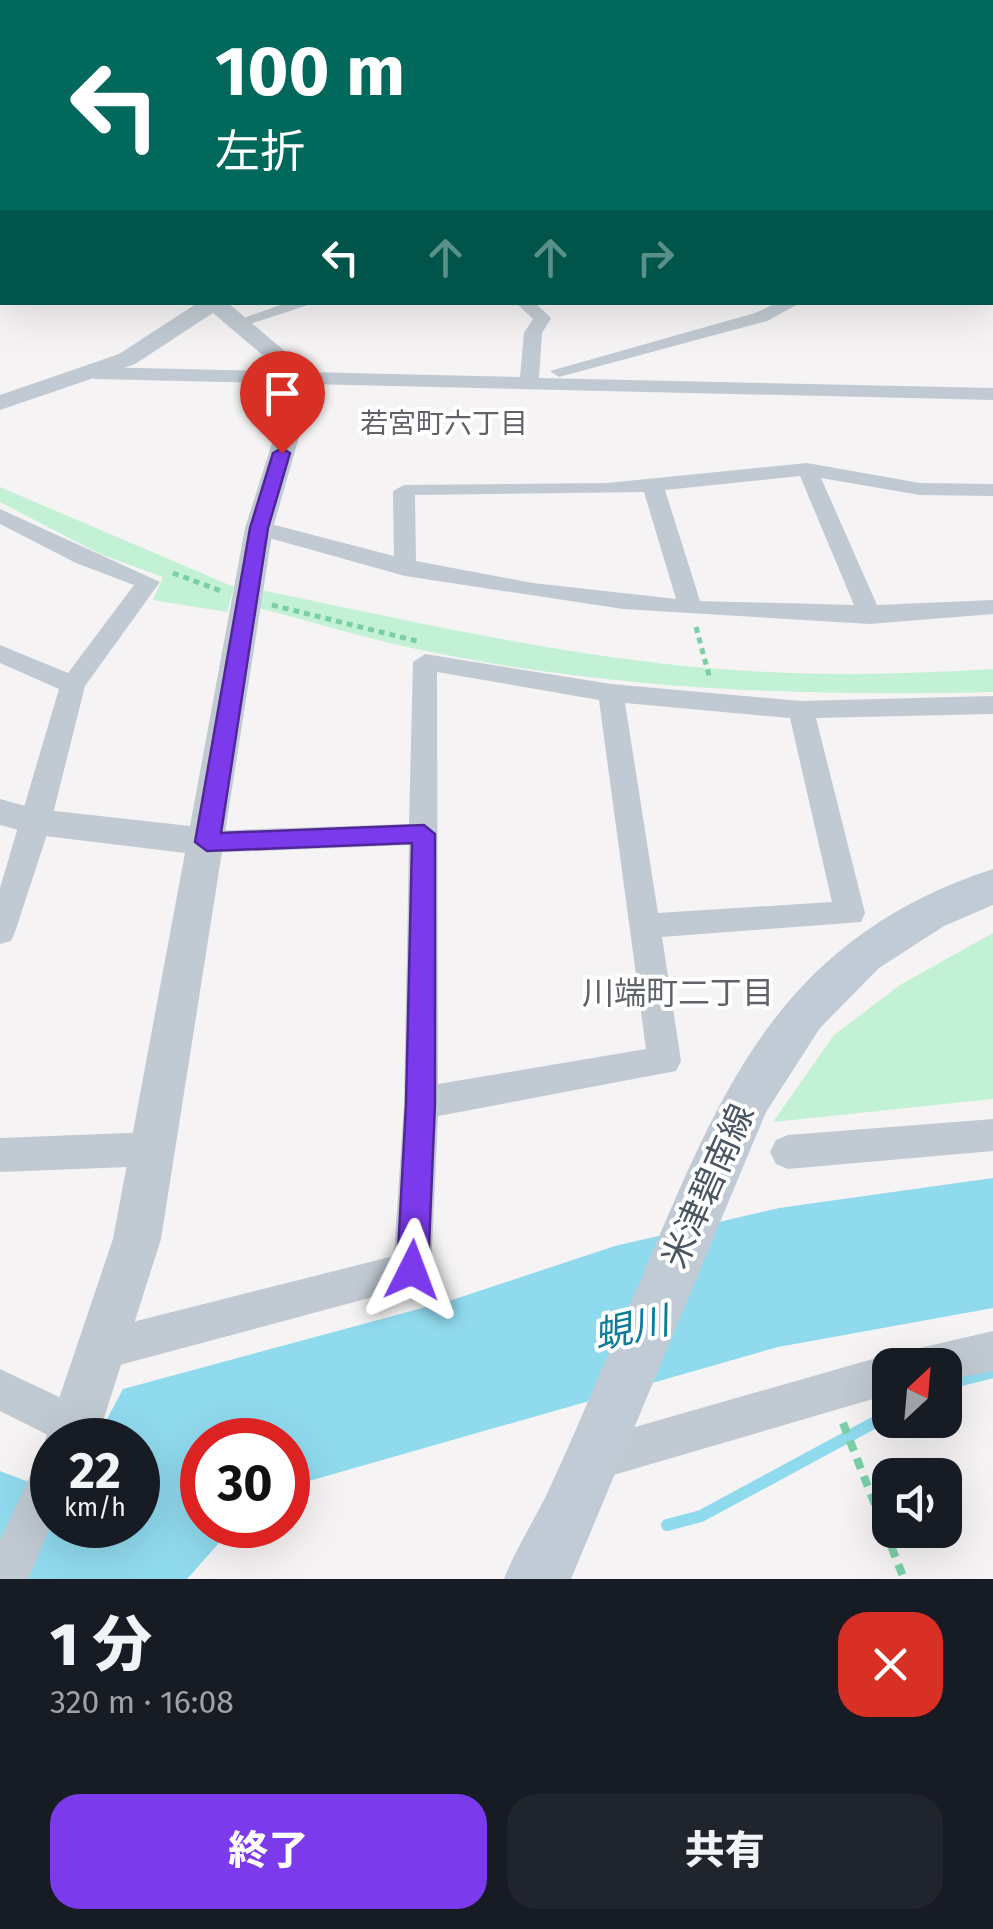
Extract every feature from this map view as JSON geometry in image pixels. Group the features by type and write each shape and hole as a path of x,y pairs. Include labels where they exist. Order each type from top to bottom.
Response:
{"main road":[{"name":"米津碧南線","path":"536,1579 746,1099 802,1014 862,955 928,914 993,886"}],"street":[{"path":"0,403 95,373 223,309 272,305"},
{"path":"527,305 542,318 533,333 534,380"},
{"path":"534,380 762,317 788,305"},
{"path":"223,309 304,378"},
{"path":"95,373 534,380 993,394"},
{"path":"79,1418 136,1239 259,528 304,378"},
{"path":"405,569 404,491 653,486 806,469 920,489 993,490"},
{"path":"806,469 870,616"},
{"path":"653,486 691,609"},
{"path":"0,515 84,558 148,582 73,684 37,822 0,932"},
{"path":"259,528 405,569 500,586 691,609 870,616 993,606"},
{"path":"0,653 73,684"},
{"path":"101,1350 412,1270 420,1104 425,662 611,692 801,710 993,704"},
{"path":"420,1104 664,1061 611,692"},
{"path":"644,926 850,913 801,710"},
{"path":"0,812 37,822 207,842 424,834"},
{"path":"788,1152 993,1135"},
{"path":"0,1156 153,1148"},
{"path":"962,1357 993,1351"},
{"path":"596,1448 872,1379"},
{"path":"0,1388 48,1418"},
{"path":"5,1579 30,1524"}],"path":[{"path":"173,572 236,596"},
{"path":"275,606 425,643"},
{"path":"691,609 710,683"},
{"path":"831,1392 904,1579"}],"green space":[{"path":"0,487 234,587 227,612 153,600 163,577 100,554 0,502"},
{"path":"261,590 488,637 661,663 822,674 993,669 993,692 772,691 553,672 407,647 259,608"},
{"path":"993,933 993,1099 773,1122 834,1035 900,985"}],"water":[{"name":"蜆川","path":"993,1178 993,1308 778,1347 310,1481 310,1418 180,1418 180,1548 215,1548 187,1579 0,1579 0,1471 30,1481 30,1548 160,1548 160,1418 108,1418 123,1389 452,1300 615,1246 779,1208"}],"waterway":[{"path":"962,1380 993,1372"},
{"path":"667,1525 701,1516 872,1424"}],"district":[{"name":"若宮町六丁目","path":"444,423"},
{"name":"川端町二丁目","path":"678,993"}],"route":[{"path":"282,453 259,528 207,842 424,834 420,1104 412,1270"}]}
